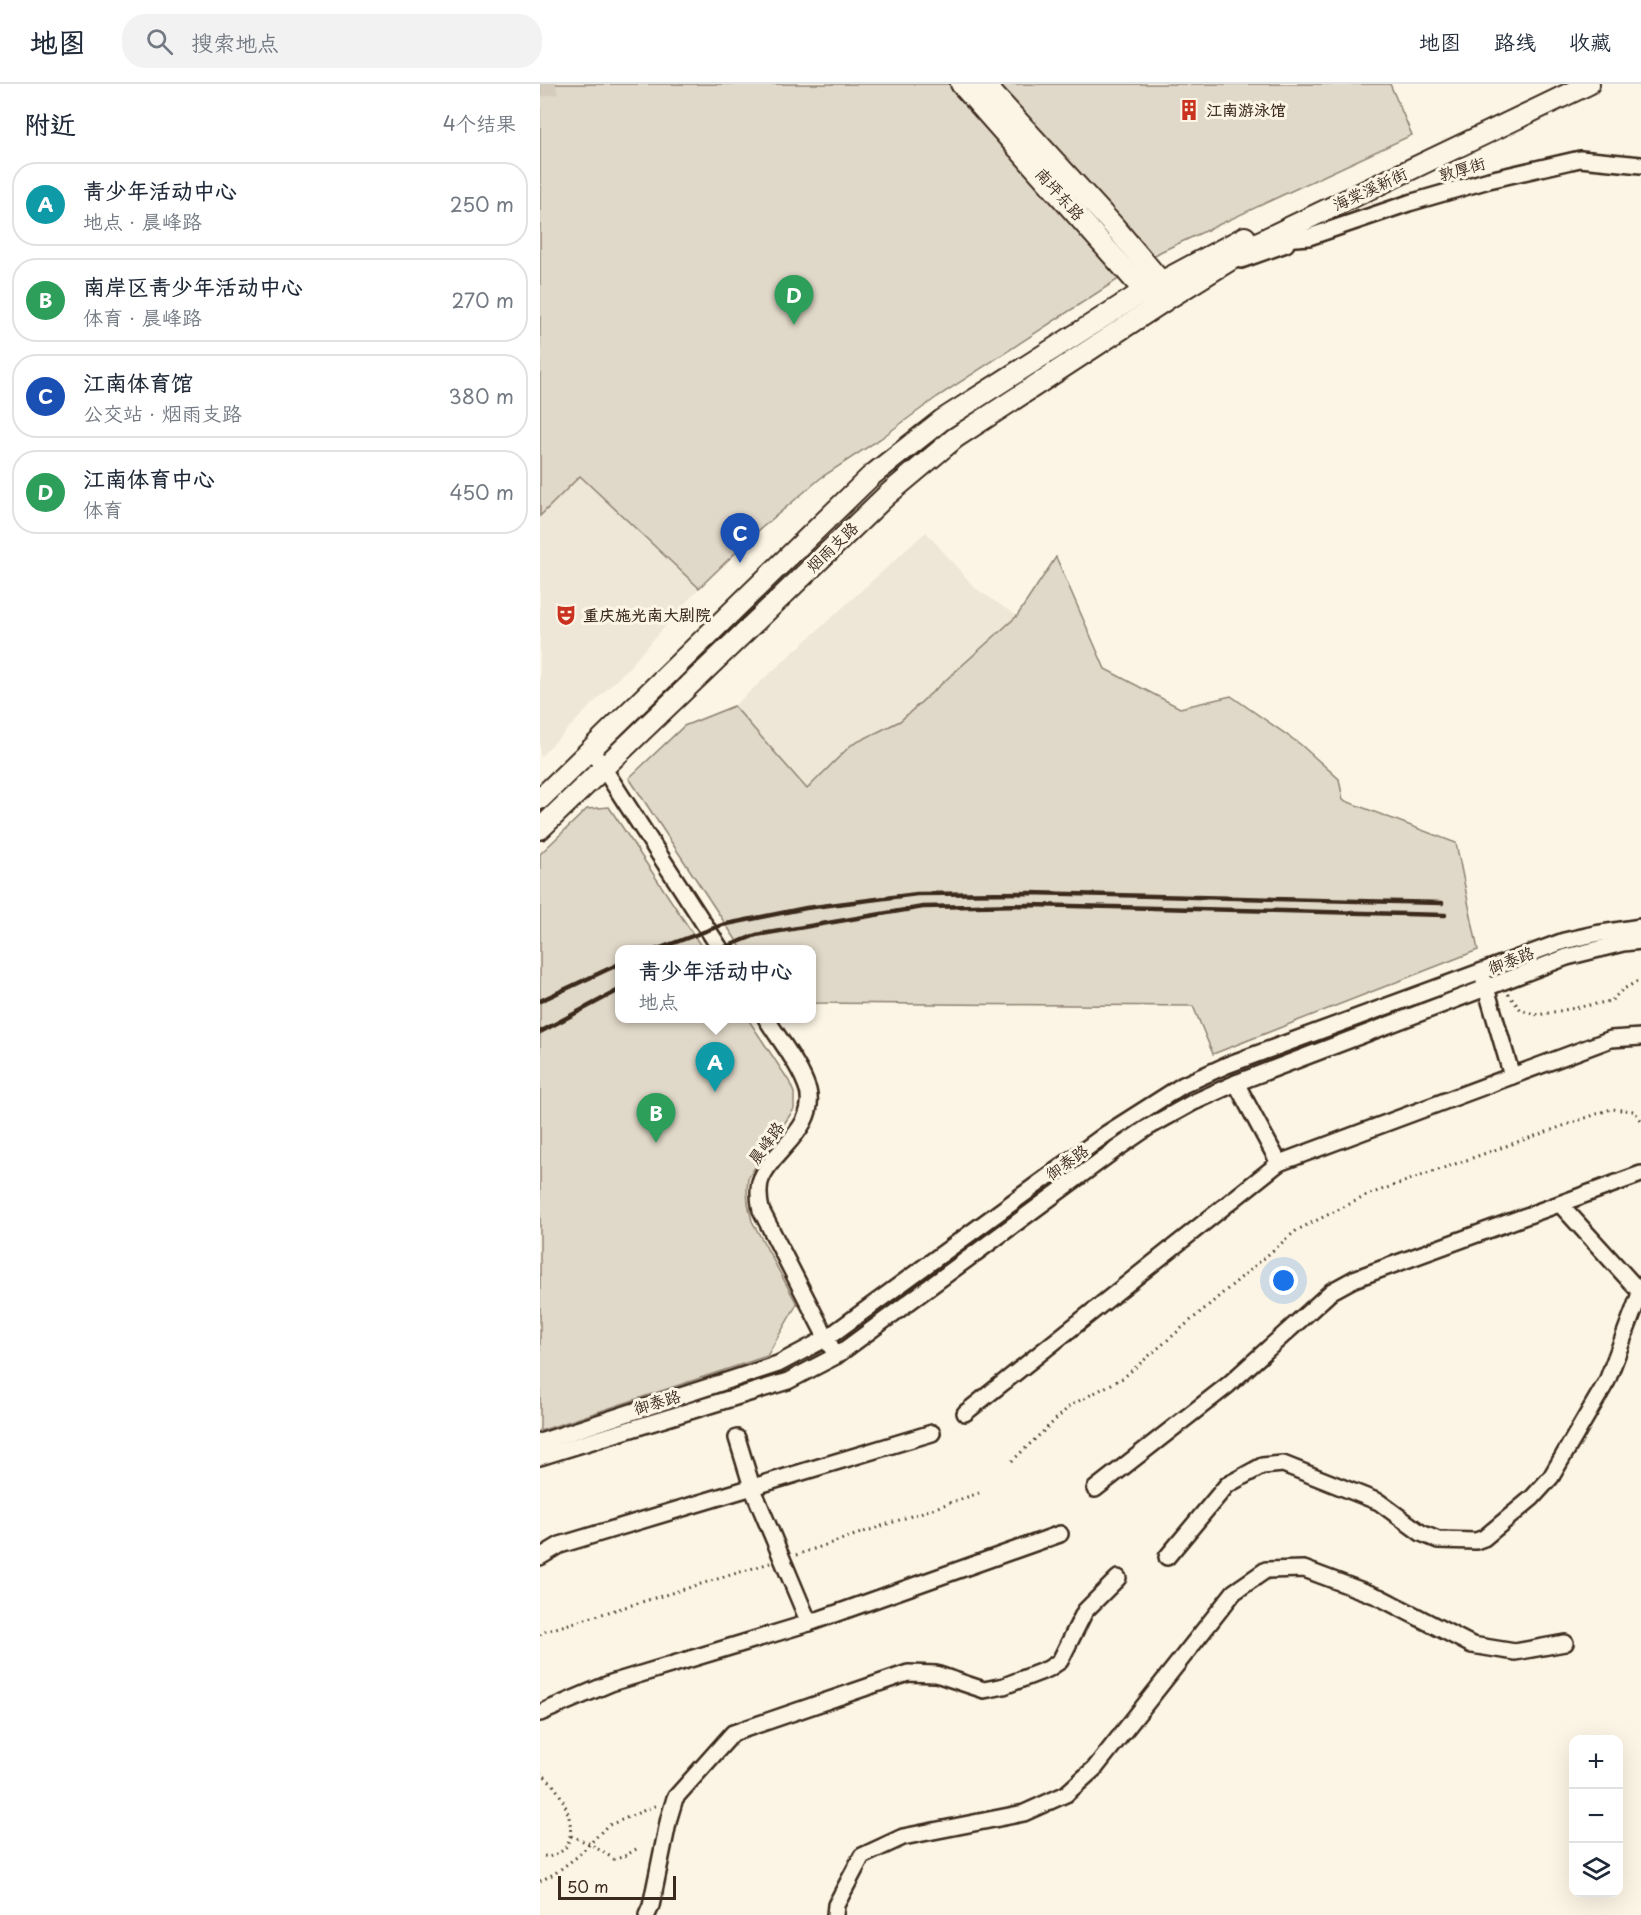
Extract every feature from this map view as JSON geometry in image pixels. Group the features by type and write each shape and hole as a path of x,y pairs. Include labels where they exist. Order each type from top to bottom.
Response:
{"main road":[{"name":"南坪东路","path":"961,84 1105,231"},
{"name":"南坪东路","path":"984,84 1159,294"},
{"name":"海棠溪新街","path":"1159,294 1234,243 1560,84"},
{"name":"海棠溪新街","path":"1159,294 1215,269 1261,241 1589,84"},
{"name":"烟雨支路","path":"540,799 871,476 942,420 1159,294"},
{"name":"烟雨支路","path":"540,829 887,495 956,438 1159,294"}],"street":[{"name":"敦厚街","path":"1234,243 1309,237 1409,203 1489,180 1580,159 1641,165"},
{"path":"1215,269 1309,237"},
{"path":"591,749 718,945"},
{"name":"御泰路","path":"540,1442 778,1364 827,1338 1106,1134 1184,1085 1227,1065 1564,941 1641,927"},
{"name":"御泰路","path":"540,1457 788,1381 836,1356 1115,1150 1192,1102 1236,1083 1567,957 1623,943 1641,941"},
{"path":"1481,972 1493,986 1512,1076"},
{"name":"晨峰路","path":"769,1023 803,1076 809,1094 802,1125 760,1183 761,1210 836,1356"},
{"path":"965,1413 1279,1162 1611,1040 1641,1037"},
{"path":"1236,1083 1279,1162"},
{"path":"1095,1488 1227,1385 1332,1291 1354,1279 1641,1174"},
{"path":"1167,1557 1227,1485 1262,1466 1282,1464 1378,1502 1421,1533 1438,1540 1476,1541 1484,1538 1532,1498 1551,1477 1607,1382 1640,1292 1560,1203"},
{"path":"540,1557 560,1545 932,1433"},
{"path":"736,1438 752,1487 809,1623"},
{"path":"540,1713 611,1683 809,1623 1060,1534"},
{"path":"835,1915 836,1905 862,1856 903,1837 1024,1813 1066,1794 1095,1768 1234,1592 1266,1570 1304,1569 1379,1596 1472,1645 1515,1652 1565,1643"},
{"path":"647,1915 675,1798 733,1733 908,1672 936,1674 984,1690 1004,1686 1048,1669 1060,1661 1085,1611 1118,1578"}],"path":[{"path":"1493,986 1521,1010 1538,1015 1611,1001 1622,990 1636,982 1641,982"},
{"path":"1012,1461 1071,1405 1123,1378 1297,1230 1370,1194 1611,1109 1634,1112 1641,1120"},
{"path":"540,1635 546,1631 782,1559 979,1493"},
{"path":"540,1773 546,1776 562,1795 570,1836 565,1848 558,1853 549,1857 540,1855"},
{"path":"540,1881 578,1857 607,1826 675,1798"},
{"path":"570,1836 590,1844 614,1859 623,1857 638,1848"}],"shaded area":[{"path":"540,84 1390,84 1412,135 1160,252 937,397 880,439 822,477 758,531 699,588 580,476 540,516"},
{"path":"579,476 699,588 632,664 540,757 540,516"},
{"path":"926,532 975,588 1017,616 900,721 851,745 807,789 734,706"},
{"path":"1056,557 1105,669 1180,708 1231,696 1300,744 1339,779 1343,800 1456,843 1478,950 1213,1054 1193,1006 816,1003 816,945 739,945 629,778 684,726 734,706 807,789 851,745 900,721 1017,616"},
{"path":"609,807 700,945 615,945 615,1023 751,1023 789,1081 794,1093 794,1109 748,1178 747,1190 752,1221 797,1304 767,1356 540,1431 540,854 587,809"}],"tunnel":[{"path":"540,87 556,84"}],"railway":[{"path":"668,945 722,925 806,908 917,894 1029,893 1442,903"},
{"path":"731,945 756,935 923,907 1030,905 1445,915"},
{"path":"540,1001 615,966"},
{"path":"540,1032 615,992"}],"place":[{"name":"江南游泳馆","path":"1189,110"},
{"name":"江南体育中心","path":"794,325"},
{"name":"江南体育馆","path":"740,563"},
{"name":"重庆施光南大剧院","path":"566,615"},
{"name":"青少年活动中心","path":"715,1092"},
{"name":"南岸区青少年活动中心","path":"656,1143"}]}
